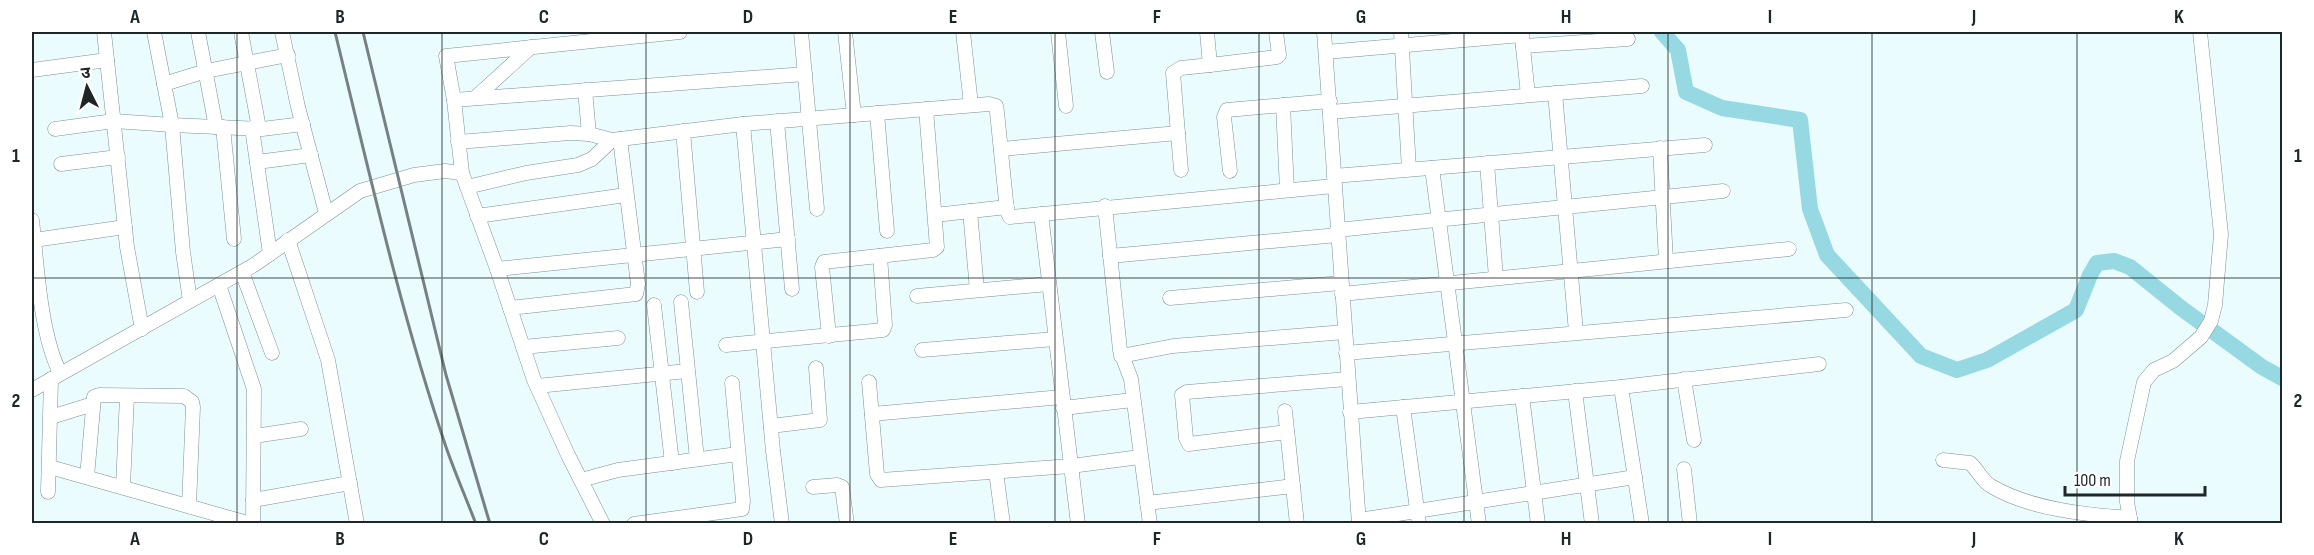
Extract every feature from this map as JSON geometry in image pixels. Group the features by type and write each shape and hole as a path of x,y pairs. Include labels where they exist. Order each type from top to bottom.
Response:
{"street":[{"path":"104,32 125,227 133,289 142,329"},
{"path":"154,32 172,125 182,243 190,302"},
{"path":"198,32 219,127 234,239"},
{"path":"241,32 256,128 257,162 270,254"},
{"path":"282,32 326,213"},
{"path":"603,524 537,386 462,173 454,100 446,56 680,32"},
{"path":"801,32 817,209"},
{"path":"845,32 854,115"},
{"path":"963,32 971,105"},
{"path":"1058,32 1066,106"},
{"path":"1102,32 1107,72"},
{"path":"1207,32 1210,65"},
{"path":"1181,170 1173,73 1181,68 1277,57 1279,55 1276,32"},
{"path":"1324,32 1359,522 1418,517 1476,502 1635,477"},
{"path":"1943,460 1970,463 1990,486 2013,496 2066,510 2131,521 2127,502 2127,461 2144,382 2154,370 2173,362 2201,337 2211,321 2215,305 2221,234 2200,32"},
{"path":"1326,52 1402,38 1458,36 1628,39"},
{"path":"1402,38 1409,170"},
{"path":"1522,38 1528,95"},
{"path":"475,99 531,47"},
{"path":"164,84 206,71 288,55"},
{"path":"32,70 107,60"},
{"path":"454,100 805,74"},
{"path":"1230,171 1224,113 1230,109 1283,105 1330,107 1407,105 1642,86"},
{"path":"585,90 589,134"},
{"path":"1555,93 1563,207 1576,332"},
{"path":"458,142 589,134 616,140 743,124 989,104 996,106 1006,207 1010,217 1287,190 1409,170 1705,145"},
{"path":"1283,105 1287,190"},
{"path":"829,336 823,264 828,260 936,249 938,244 926,109"},
{"path":"877,113 887,231"},
{"path":"55,129 114,121 256,128 303,124"},
{"path":"777,121 792,289"},
{"path":"743,124 782,524"},
{"path":"683,131 692,249 698,292"},
{"path":"1001,149 1178,133"},
{"path":"467,187 526,173 578,165 591,159 616,140"},
{"path":"510,308 636,294 638,284 616,140"},
{"path":"1660,148 1666,261"},
{"path":"257,162 311,155"},
{"path":"61,164 118,157"},
{"path":"1487,163 1496,279"},
{"path":"1432,168 1479,524"},
{"path":"32,390 242,272 360,191 423,173 444,171 462,173"},
{"path":"1110,256 1723,191"},
{"path":"477,216 626,195"},
{"path":"1105,206 1121,356 1129,372 1150,524"},
{"path":"935,215 1006,207"},
{"path":"970,211 977,290"},
{"path":"1041,214 1078,524"},
{"path":"32,220 49,343 56,376 51,417 48,492"},
{"path":"34,240 125,227"},
{"path":"497,268 788,239"},
{"path":"288,240 328,360 357,524"},
{"path":"1170,298 1448,283 1788,249"},
{"path":"726,345 880,332 885,328 880,256"},
{"path":"242,272 272,353"},
{"path":"917,296 1049,284"},
{"path":"50,467 252,524 254,389 219,285"},
{"path":"681,302 697,459"},
{"path":"654,305 672,463"},
{"path":"1346,352 1846,309"},
{"path":"1121,356 1173,346 1345,332"},
{"path":"523,347 618,338"},
{"path":"922,350 1055,339"},
{"path":"1350,412 1622,387 1819,364"},
{"path":"771,426 820,420 816,368"},
{"path":"537,386 687,371"},
{"path":"1287,432 1189,444 1186,438 1182,395 1188,392 1348,379"},
{"path":"1684,379 1694,440"},
{"path":"869,382 877,474 881,480 1071,466 1140,458"},
{"path":"634,524 742,509 732,383"},
{"path":"1622,387 1642,524"},
{"path":"1575,391 1592,524"},
{"path":"87,477 93,404 96,395 184,396 192,402 189,506"},
{"path":"123,487 127,396"},
{"path":"1522,396 1538,524"},
{"path":"872,414 1133,400"},
{"path":"51,417 93,404"},
{"path":"1403,407 1418,517"},
{"path":"1285,411 1298,524"},
{"path":"254,436 301,429"},
{"path":"581,480 618,470 738,454"},
{"path":"1684,469 1690,524"},
{"path":"996,472 1003,524"},
{"path":"253,500 350,483"},
{"path":"813,487 837,485 842,487 848,524"},
{"path":"1147,503 1293,486"}],"waterway":[{"path":"1662,32 1678,50 1686,92 1722,108 1800,120 1810,209 1827,255 1921,356 1957,370 1987,360 2076,310 2097,263 2114,261 2130,267 2181,308 2262,367 2282,378"}],"railway":[{"path":"335,32 386,241 414,344 446,447 476,524"},
{"path":"363,32 446,375 490,524"}]}
